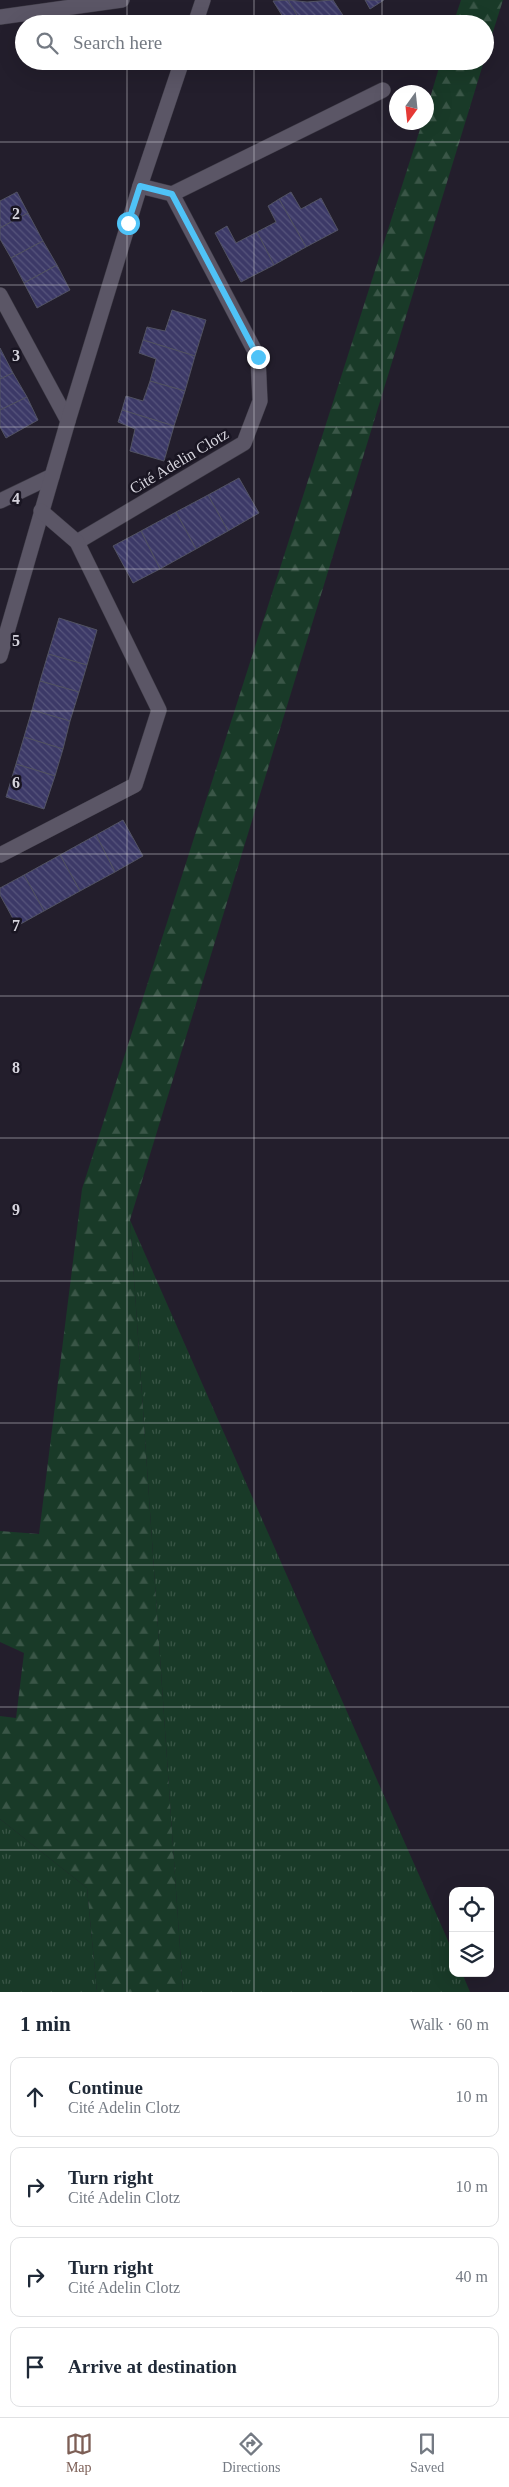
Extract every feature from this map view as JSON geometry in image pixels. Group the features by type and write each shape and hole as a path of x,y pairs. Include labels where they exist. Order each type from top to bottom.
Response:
{"street":[{"path":"0,17 122,0"},
{"path":"198,15 203,0"},
{"path":"0,656 6,615 52,476 140,186 179,70"},
{"path":"140,186 172,194 383,90"},
{"name":"Cité Adelin Clotz","path":"77,542 244,443 260,401 258,357 172,194"},
{"path":"0,295 68,421"},
{"path":"0,501 52,476"},
{"path":"0,855 135,785 159,710 77,542 41,511"}],"green space":[{"path":"461,0 503,0 494,28 494,15 456,15"},
{"path":"438,70 481,70 130,1220 183,1992 97,1992 87,1888 0,1819 0,1716 16,1718 24,1653 0,1642 0,1531 39,1534 82,1189 420,130 434,130 434,85"},
{"path":"130,1220 449,1943 449,1977 464,1977 470,1992 183,1992"},
{"path":"0,1819 87,1888 97,1992 0,1992"}],"building":[{"path":"288,0 307,2 333,0 343,15 297,15"},
{"path":"288,0 297,15 282,15 273,1"},
{"path":"365,0 384,0 370,9"},
{"path":"17,192 28,213 0,228 0,201"},
{"path":"291,192 301,209 321,198 338,230 306,247 279,199"},
{"path":"279,199 306,247 274,265 257,232 276,222 268,206"},
{"path":"28,213 43,241 11,258 0,239 0,228"},
{"path":"227,226 236,243 257,232 274,265 241,282 215,233"},
{"path":"43,241 57,265 24,283 11,258"},
{"path":"57,265 70,290 37,308 24,283"},
{"path":"172,310 206,320 195,356 143,340 147,327 165,331"},
{"path":"143,340 195,356 185,391 150,381 156,359 139,353"},
{"path":"0,348 13,373 0,379"},
{"path":"13,373 27,397 0,410 0,379"},
{"path":"150,381 185,391 174,426 122,410 126,396 143,401"},
{"path":"27,397 38,420 6,438 0,427 0,410"},
{"path":"122,410 174,426 164,461 130,451 135,429 118,422"},
{"path":"239,478 259,513 228,531 208,495"},
{"path":"208,495 228,531 196,549 176,512"},
{"path":"176,512 196,549 160,569 141,531"},
{"path":"141,531 160,569 133,583 113,546"},
{"path":"59,618 97,630 87,665 48,654"},
{"path":"48,654 87,665 79,692 40,681"},
{"path":"40,681 79,692 70,721 32,710"},
{"path":"32,710 70,721 63,749 24,737"},
{"path":"24,737 63,749 55,776 16,764"},
{"path":"16,764 55,776 44,809 6,797"},
{"path":"123,820 143,856 115,872 96,835"},
{"path":"96,835 115,872 80,891 60,855"},
{"path":"60,855 80,891 44,911 24,875"},
{"path":"24,875 44,911 17,926 0,895 0,888"}],"route":[{"path":"128,223 140,186 172,194 258,357"}]}
